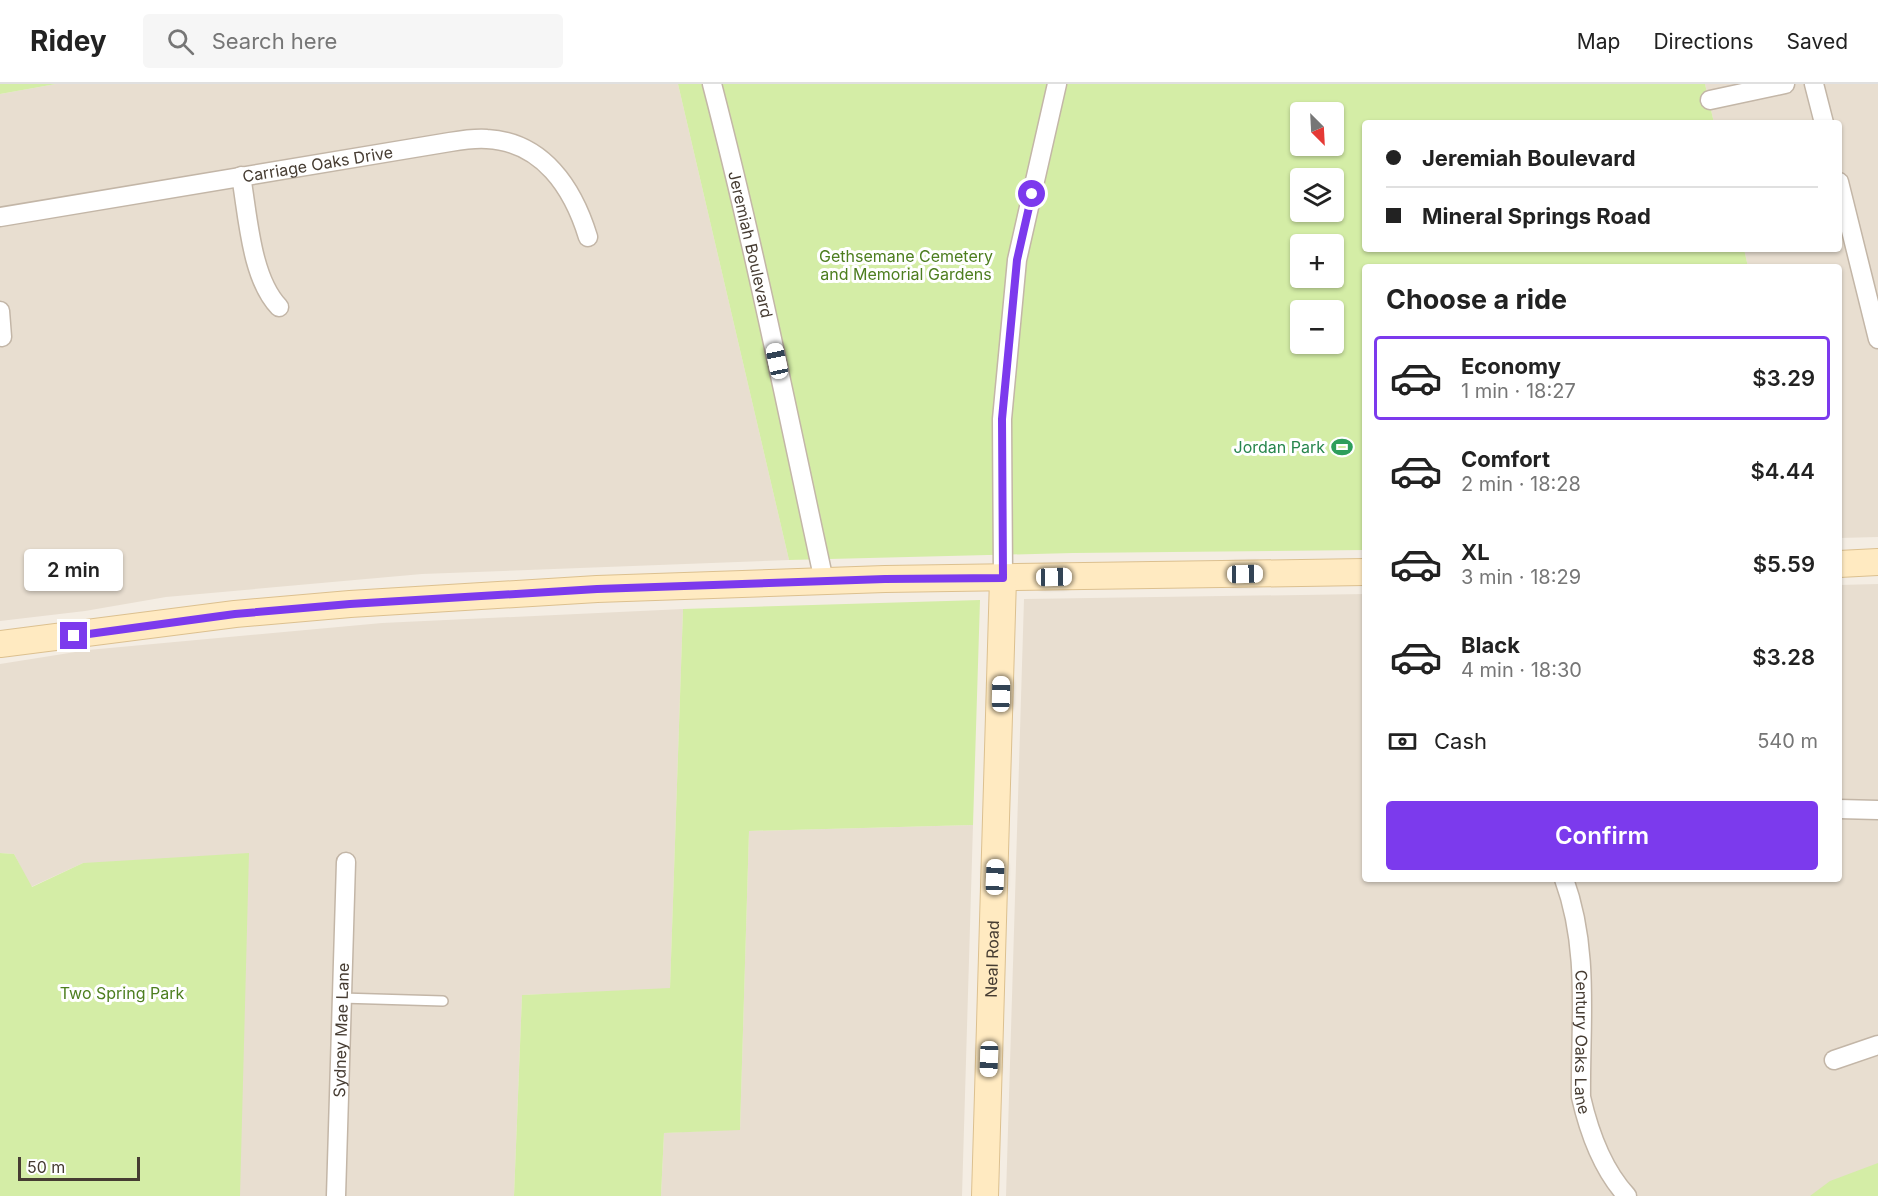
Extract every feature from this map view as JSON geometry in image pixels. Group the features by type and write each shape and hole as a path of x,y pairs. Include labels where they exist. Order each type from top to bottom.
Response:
{"street":[{"name":"Jeremiah Boulevard","path":"712,84 739,186 824,581"},
{"path":"1003,578 1002,419 1017,260 1057,84"},
{"path":"1710,100 1785,84"},
{"path":"1814,84 1823,120"},
{"name":"Carriage Oaks Drive","path":"0,217 450,142 489,139 514,144 530,151 551,169 570,191 581,213 588,237"},
{"path":"241,176 257,267 263,285 279,308"},
{"path":"1842,192 1873,299 1878,339"},
{"path":"0,311 2,337"},
{"path":"1842,564 1878,562"},
{"path":"0,644 235,614 350,604 597,589 824,581 1362,572"},
{"name":"Neal Road","path":"985,1196 1003,578"},
{"path":"1842,809 1878,810"},
{"name":"Sydney Mae Lane","path":"336,1196 346,862"},
{"name":"Century Oaks Lane","path":"1565,882 1575,912 1581,950 1581,1097 1596,1146 1611,1175 1627,1196"},
{"path":"1834,1060 1878,1045"}],"lane":[{"path":"341,998 443,1001"}],"shaded area":[{"path":"56,84 678,84 789,560 422,574 166,597 85,611 0,621 0,94"},
{"path":"1705,84 1878,84 1878,537 1842,538 1842,264 1747,264 1745,252 1842,252 1842,120 1713,120"},
{"path":"1878,584 1878,1196 1006,1196 1024,599 1362,594 1362,882 1842,882 1842,585"},
{"path":"683,609 670,989 522,995 514,1196 223,1196 83,863 31,887 14,854 0,853 0,664 88,650 382,623"},
{"path":"973,825 962,1196 661,1196 664,1133 740,1129 749,831"}],"green space":[{"path":"0,84 56,84 0,94"},
{"name":"Gethsemane Cemetery and Memorial Gardens","path":"678,84 1705,84 1713,120 1362,120 1362,252 1745,252 1747,264 1362,264 1362,550 1073,553 789,560"},
{"path":"980,600 973,825 749,831 740,1130 664,1133 661,1196 514,1196 522,995 670,988 683,609"},
{"name":"Two Spring Park","path":"0,853 14,854 32,887 83,863 249,853 240,1196 0,1196"},
{"path":"1878,1163 1878,1196 1810,1196 1830,1181"}],"place":[{"name":"Jordan Park","path":"1342,447"}],"route":[{"path":"74,636 174,621 350,604 597,589 885,579 1003,578 1002,419 1017,260 1032,194"}]}
